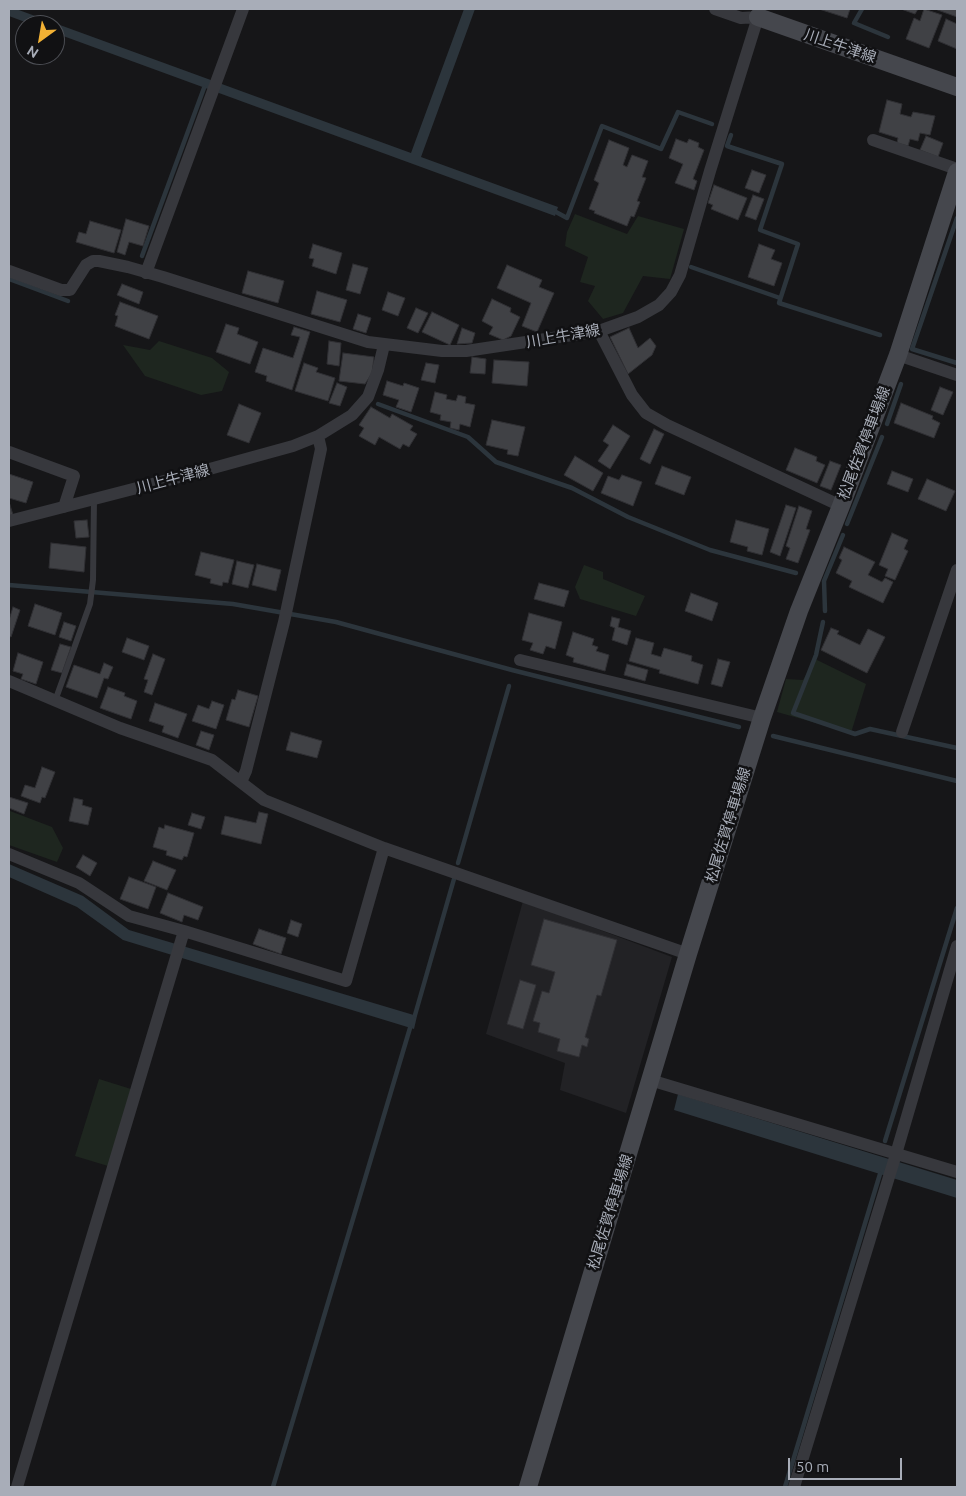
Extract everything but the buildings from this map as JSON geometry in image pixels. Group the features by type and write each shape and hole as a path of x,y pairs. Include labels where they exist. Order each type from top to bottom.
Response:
{"main road":[{"name":"川上牛津線","path":"759,13 957,88"},
{"name":"松尾佐賀停車場線","path":"528,1487 688,954 762,718 799,611 898,355 957,170"}],"street":[{"path":"146,272 243,9"},
{"path":"715,9 741,18 759,13"},
{"name":"川上牛津線","path":"9,521 293,446 318,436 352,415 368,397 378,370 384,344 442,351 466,351 599,331 638,317 659,305 671,292 680,275 759,13"},
{"path":"873,140 957,170"},
{"path":"9,271 62,290 70,290 86,265 93,261 99,261 146,272 368,342 384,344"},
{"path":"599,331 632,395 646,413 667,426 841,506"},
{"path":"898,355 957,375"},
{"path":"240,782 246,770 284,622 321,449 318,436"},
{"path":"9,452 74,476 64,507"},
{"path":"902,732 957,570"},
{"path":"520,660 762,718"},
{"path":"9,681 120,728 212,760 264,800 384,848 688,954"},
{"path":"9,854 79,883 129,916 183,936 346,981 384,848"},
{"path":"17,1487 183,936"},
{"path":"794,1487 888,1182 957,946"},
{"path":"650,1080 957,1172"}],"lane":[{"path":"55,701 90,604 94,580 94,499"}],"shaded area":[{"path":"9,9 16,9 32,15 15,15 15,18 9,16"},
{"path":"464,9 475,9 421,157 558,207 555,216 65,37 65,27 411,153"},
{"path":"575,214 627,234 638,216 684,229 670,279 643,276 623,313 603,319 588,301 595,286 580,282 588,257 565,246 567,232"},
{"path":"159,341 212,358 229,372 222,391 201,395 145,376 123,345 150,350"},
{"path":"584,565 603,572 603,579 645,596 636,616 580,599 575,587"},
{"path":"815,659 866,684 851,733 777,712 786,679 803,680"},
{"path":"10,811 52,827 63,848 57,862 9,845"},
{"path":"9,864 83,896 129,930 417,1016 414,1029 123,940 77,907 9,877"},
{"path":"523,901 672,957 626,1113 560,1090 565,1063 486,1034"},
{"path":"99,1079 131,1089 108,1166 75,1156"},
{"path":"678,1094 957,1180 957,1198 674,1110"}],"waterway":[{"path":"862,9 854,23 888,37"},
{"path":"142,256 204,88"},
{"path":"556,212 567,218 602,126 661,149 678,112 712,124"},
{"path":"731,135 727,146 782,164 760,230 798,244 779,303 880,335"},
{"path":"957,218 912,349 957,363"},
{"path":"691,267 780,298"},
{"path":"9,279 68,301"},
{"path":"887,424 901,384"},
{"path":"378,404 468,437 496,462 572,488 628,517 710,550 796,573"},
{"path":"847,524 882,437"},
{"path":"825,611 824,581 843,535"},
{"path":"9,585 233,604 336,622 512,670 739,727"},
{"path":"823,622 816,655 793,713 855,734 870,729 957,748"},
{"path":"458,863 509,686"},
{"path":"773,736 957,781"},
{"path":"415,1015 454,879"},
{"path":"885,1141 957,908"},
{"path":"273,1487 410,1028"},
{"path":"785,1487 880,1174"}]}
